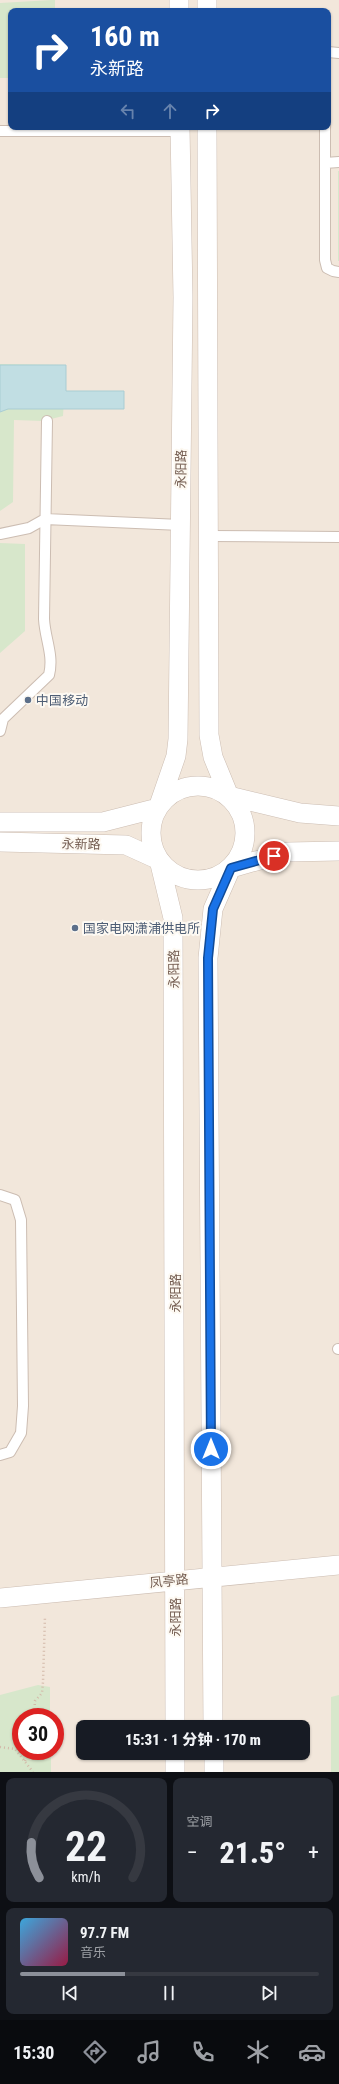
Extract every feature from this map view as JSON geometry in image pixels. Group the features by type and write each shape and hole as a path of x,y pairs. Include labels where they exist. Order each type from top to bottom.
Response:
{"street":[{"name":"永阳路","path":"158,808 176,756 178,740 183,297 180,130"},
{"name":"永阳路","path":"207,130 209,735 213,757 229,796"},
{"path":"339,816 300,813 229,796 210,787 190,786 177,790 166,798 158,808 152,820 151,834 153,848 159,860 168,870 180,877 193,880 207,880 220,876 231,868 288,852 339,851"},
{"path":"213,1720 208,958 213,909 231,868 239,858 244,845 246,832 244,818 238,806 229,796"},
{"name":"永新路","path":"0,822 103,822 158,808"},
{"name":"永新路","path":"0,842 126,845 159,860"},
{"name":"永阳路","path":"159,860 173,918 174,967 175,1720"},
{"name":"凤亭路","path":"0,1598 212,1576 339,1565"},
{"path":"175,1760 175,1772"},
{"path":"214,1760 214,1772"}],"lane":[{"path":"0,131 90,130"},
{"path":"325,130 326,260 327,268 339,272"},
{"path":"325,163 339,162"},
{"path":"0,731 3,719 49,675 51,666 52,658 45,635 44,619 47,422"},
{"path":"0,534 29,528 45,519 181,525"},
{"path":"208,536 339,537"},
{"path":"0,1194 15,1200 21,1220 23,1406 21,1433 10,1452 0,1455"}],"path":[{"path":"35,1708 35,1701 42,1693 44,1682 45,1643 43,1594"},
{"path":"0,1747 15,1749 33,1772"}],"shaded area":[{"path":"0,0 339,0 339,1772 0,1772"}],"green space":[{"path":"55,0 55,8 8,8 8,78 0,78 0,3"},
{"path":"339,171 339,261 338,261"},
{"path":"0,364 66,365 63,416 43,421 14,420 13,502 0,511"},
{"path":"0,543 25,544 25,631 0,653"},
{"path":"38,1685 50,1687 50,1708 12,1708 12,1760 51,1760 51,1772 0,1772 0,1695"},
{"path":"339,1695 339,1772 331,1772 331,1697"}],"water":[{"path":"0,365 66,365 66,391 124,391 124,409 8,409 0,412"}],"place":[{"name":"中国移动","path":"28,700"},
{"name":"国家电网潇浦供电所","path":"75,928"}],"route":[{"path":"211,1449 208,958 213,909 231,868 274,856"}]}
